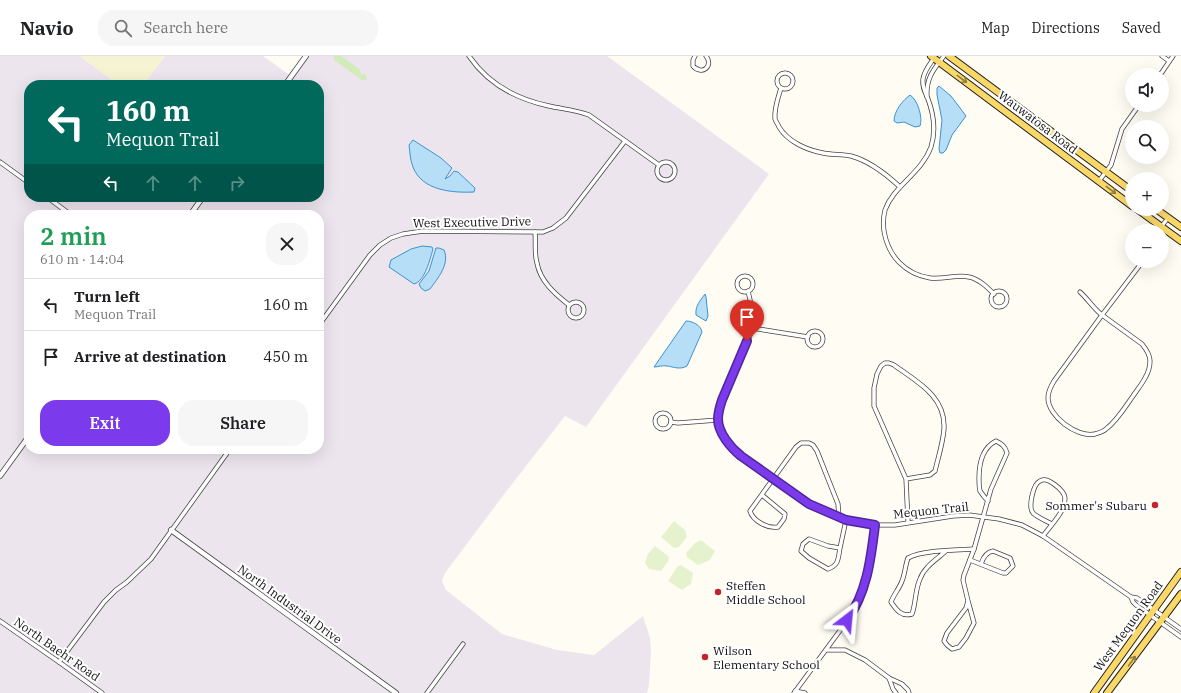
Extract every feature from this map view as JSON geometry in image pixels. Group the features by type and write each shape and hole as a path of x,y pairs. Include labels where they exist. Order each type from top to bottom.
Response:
{"main road":[{"name":"Wauwatosa Road","path":"949,56 1125,186"},
{"name":"Wauwatosa Road","path":"935,58 1125,201"},
{"path":"1145,216 1155,224"},
{"path":"1165,216 1181,227"},
{"path":"1169,234 1181,242"},
{"name":"West Mequon Road","path":"1094,693 1149,614 1181,572"},
{"name":"West Mequon Road","path":"1108,693 1181,594"},
{"path":"1111,668 1121,676"}],"street":[{"path":"289,80 306,56"},
{"path":"469,56 482,72 508,92 531,102 589,115 659,165"},
{"path":"695,56 693,66 697,70 705,69 708,65 709,60 706,56"},
{"path":"944,56 935,58 925,72 923,80 923,90 932,112 934,123 931,147 918,168 900,186 888,203 884,213 883,223 885,237 890,251 899,263 919,275 930,278 962,276 971,277 984,284 994,294"},
{"path":"1162,56 1170,61"},
{"path":"1165,68 1173,56"},
{"path":"927,98 927,85 935,58"},
{"path":"784,73 791,77 793,82 789,88 781,88 777,85 777,79 784,73"},
{"path":"781,88 776,105 775,120 781,130 788,137 810,150 824,154 851,156 866,162 877,168 900,186"},
{"path":"1099,181 1111,165 1122,129 1134,112"},
{"name":"West Executive Drive","path":"324,319 370,255 380,245 391,238 403,234 423,231 543,232 553,228 566,218 625,141"},
{"path":"0,162 24,179"},
{"path":"666,162 671,164 675,171 672,177 665,179 660,177 657,172 659,165 666,162"},
{"path":"54,202 64,210"},
{"path":"194,210 200,202"},
{"path":"1164,224 1168,218"},
{"path":"535,232 536,264 545,282 557,296 569,305"},
{"path":"1080,292 1096,310 1102,315 1142,344 1150,359 1149,368 1145,379 1113,423 1105,431 1094,435 1077,432 1060,420 1054,413 1048,398 1050,389 1054,380 1102,315 1137,268"},
{"path":"743,276 750,278 753,283 752,288 748,291 740,291 737,287 737,282 743,276"},
{"path":"671,422 678,423 718,420 722,400 752,328 752,315 748,291"},
{"path":"999,292 1005,294 1006,302 1003,306 999,307 994,305 991,298 994,294 999,292"},
{"path":"573,302 580,303 584,309 583,314 578,318 570,316 567,310 569,305 573,302"},
{"path":"752,328 808,337"},
{"path":"812,331 818,331 822,334 823,340 821,344 814,346 808,342 808,337 812,331"},
{"path":"906,479 930,475 935,471 944,431 944,423 940,406 930,392 894,365 889,363 881,366 877,374 874,388 874,406 906,479 908,522"},
{"path":"664,413 670,417 671,422 669,426 662,429 657,426 656,421 659,414 664,413"},
{"name":"Mequon Trail","path":"718,420 725,439 732,448 809,504 846,520 875,525 895,525 908,522 969,515 984,516 1022,525 1043,536 1131,597 1137,598 1154,609 1181,629"},
{"path":"968,601 966,608 947,633 944,640 952,649 959,647 974,623 963,580 974,549 984,516 988,501 991,489 1007,452 1006,448 1002,444 996,441 985,449 981,459 979,472 980,490 988,501"},
{"path":"0,476 24,443"},
{"path":"762,495 785,514 784,519 778,527 769,528 751,515 750,511 796,447 805,443 813,445 817,451 838,504 839,517"},
{"path":"59,662 104,602 151,559 226,454"},
{"path":"1043,536 1052,524 1064,506 1065,498 1057,486 1044,480 1040,480 1036,484 1030,505 1031,509 1033,512 1052,524"},
{"path":"840,548 828,546 809,539 802,544 801,551 809,558 828,569 834,567 837,563 846,520"},
{"path":"795,692 850,616 861,594 868,573 875,525"},
{"name":"North Industrial Drive","path":"171,530 396,693"},
{"path":"946,551 932,562 920,579 912,614 901,614 891,602 902,580 908,558 918,553 946,551 974,549"},
{"path":"970,560 1003,573 1006,573 1013,566 1010,558 993,551 986,554 981,564"},
{"name":"Mequon Trail","path":"1131,597 1133,602 1181,637"},
{"name":"North Baehr Road","path":"0,621 102,693"},
{"path":"427,693 463,644"},
{"path":"826,650 845,650 865,660 889,678 902,684 909,693"},
{"path":"889,678 896,693"},
{"path":"795,692 806,693"}],"shaded area":[{"path":"0,56 80,56 112,80 24,80 24,202 324,202 324,80 147,80 165,56 263,56 291,76 306,56 607,56 769,174 586,427 565,416 445,573 442,581 446,590 502,634 557,650 594,655 643,616 650,638 651,652 649,685 647,693 0,693"},
{"path":"80,56 165,56 147,80 112,80"}],"green space":[{"path":"334,56 343,57 360,70 361,74 366,75 367,79 362,80 334,60"},
{"path":"674,521 685,530 687,537 679,547 674,548 661,537"},
{"path":"701,540 715,551 710,560 698,565 687,557 686,553 695,543"},
{"path":"655,546 668,556 669,560 661,571 649,569 645,563 648,554"},
{"path":"681,565 693,573 691,584 682,590 668,581 677,567"}],"water":[{"path":"939,86 951,96 966,116 952,135 946,150 943,153 940,153 939,149 942,120 937,95 937,88"},
{"path":"910,95 913,97 919,109 921,118 920,126 915,127 904,122 897,123 894,121 894,117 899,106"},
{"path":"413,140 441,158 452,168 445,179 454,171 458,172 475,188 474,192 448,191 431,186 423,181 417,175 411,162 409,145"},
{"path":"422,246 432,247 433,249 424,274 418,282 414,284 389,267 391,260 411,249"},
{"path":"436,248 444,250 444,266 440,276 430,289 425,291 419,284 429,271"},
{"path":"705,294 708,316 706,321 696,315 697,306"},
{"path":"686,321 696,324 700,327 702,332 687,366 679,368 665,366 654,367"}],"place":[{"name":"Sommer's Subaru","path":"1155,505"},
{"name":"Steffen Middle School","path":"718,592"},
{"name":"Wilson Elementary School","path":"705,657"}],"route":[{"path":"747,341 719,409 718,420 725,439 741,456 809,504 846,520 875,525 868,573 861,594 847,620"}]}
